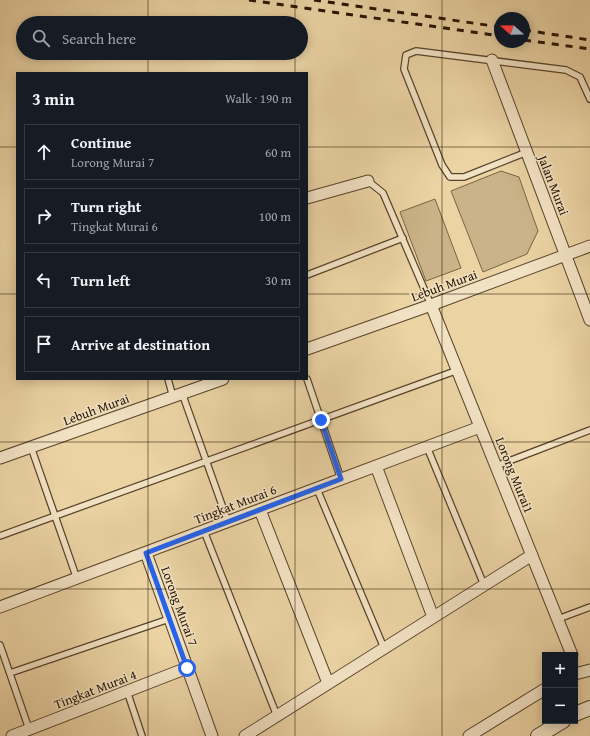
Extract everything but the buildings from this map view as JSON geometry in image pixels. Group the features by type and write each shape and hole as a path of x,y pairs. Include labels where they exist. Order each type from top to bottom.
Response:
{"street":[{"name":"Jalan Murai","path":"492,60 590,320"},
{"path":"308,198 368,181"},
{"name":"Lebuh Murai","path":"308,349 590,246"},
{"name":"Lorong Murai1","path":"431,305 571,652"},
{"name":"Lebuh Murai","path":"0,458 220,380"},
{"name":"Tingkat Murai 6","path":"0,607 480,427"},
{"path":"376,466 433,617"},
{"path":"260,510 328,683"},
{"name":"Lorong Murai 7","path":"146,553 212,736"},
{"path":"245,736 532,555"},
{"name":"Tingkat Murai 4","path":"12,736 187,668"},
{"path":"469,736 542,691"},
{"path":"578,713 590,708"},
{"path":"538,736 558,724"}],"lane":[{"path":"527,152 464,177 450,177 442,165 404,69 406,55 416,51 566,70 580,77 590,98"},
{"path":"368,181 383,193 431,305"},
{"path":"308,275 403,238"},
{"path":"0,536 458,370"},
{"path":"169,380 177,395 206,461 228,522"},
{"path":"307,380 341,479"},
{"path":"496,466 590,430"},
{"path":"31,447 77,578"},
{"path":"427,447 484,585"},
{"path":"317,489 384,648"},
{"path":"204,531 277,716"},
{"path":"558,619 590,607"},
{"path":"10,673 169,619"},
{"path":"0,645 29,729"},
{"path":"127,692 142,736"}],"shaded area":[{"path":"501,171 519,177 538,231 527,254 483,272 451,191"},
{"path":"435,199 461,268 426,281 400,212"}],"railway":[{"path":"249,0 494,35"},
{"path":"314,0 494,26"},
{"path":"530,31 590,40"},
{"path":"530,41 590,49"}],"route":[{"path":"187,668 146,553 341,479 321,420"}]}
